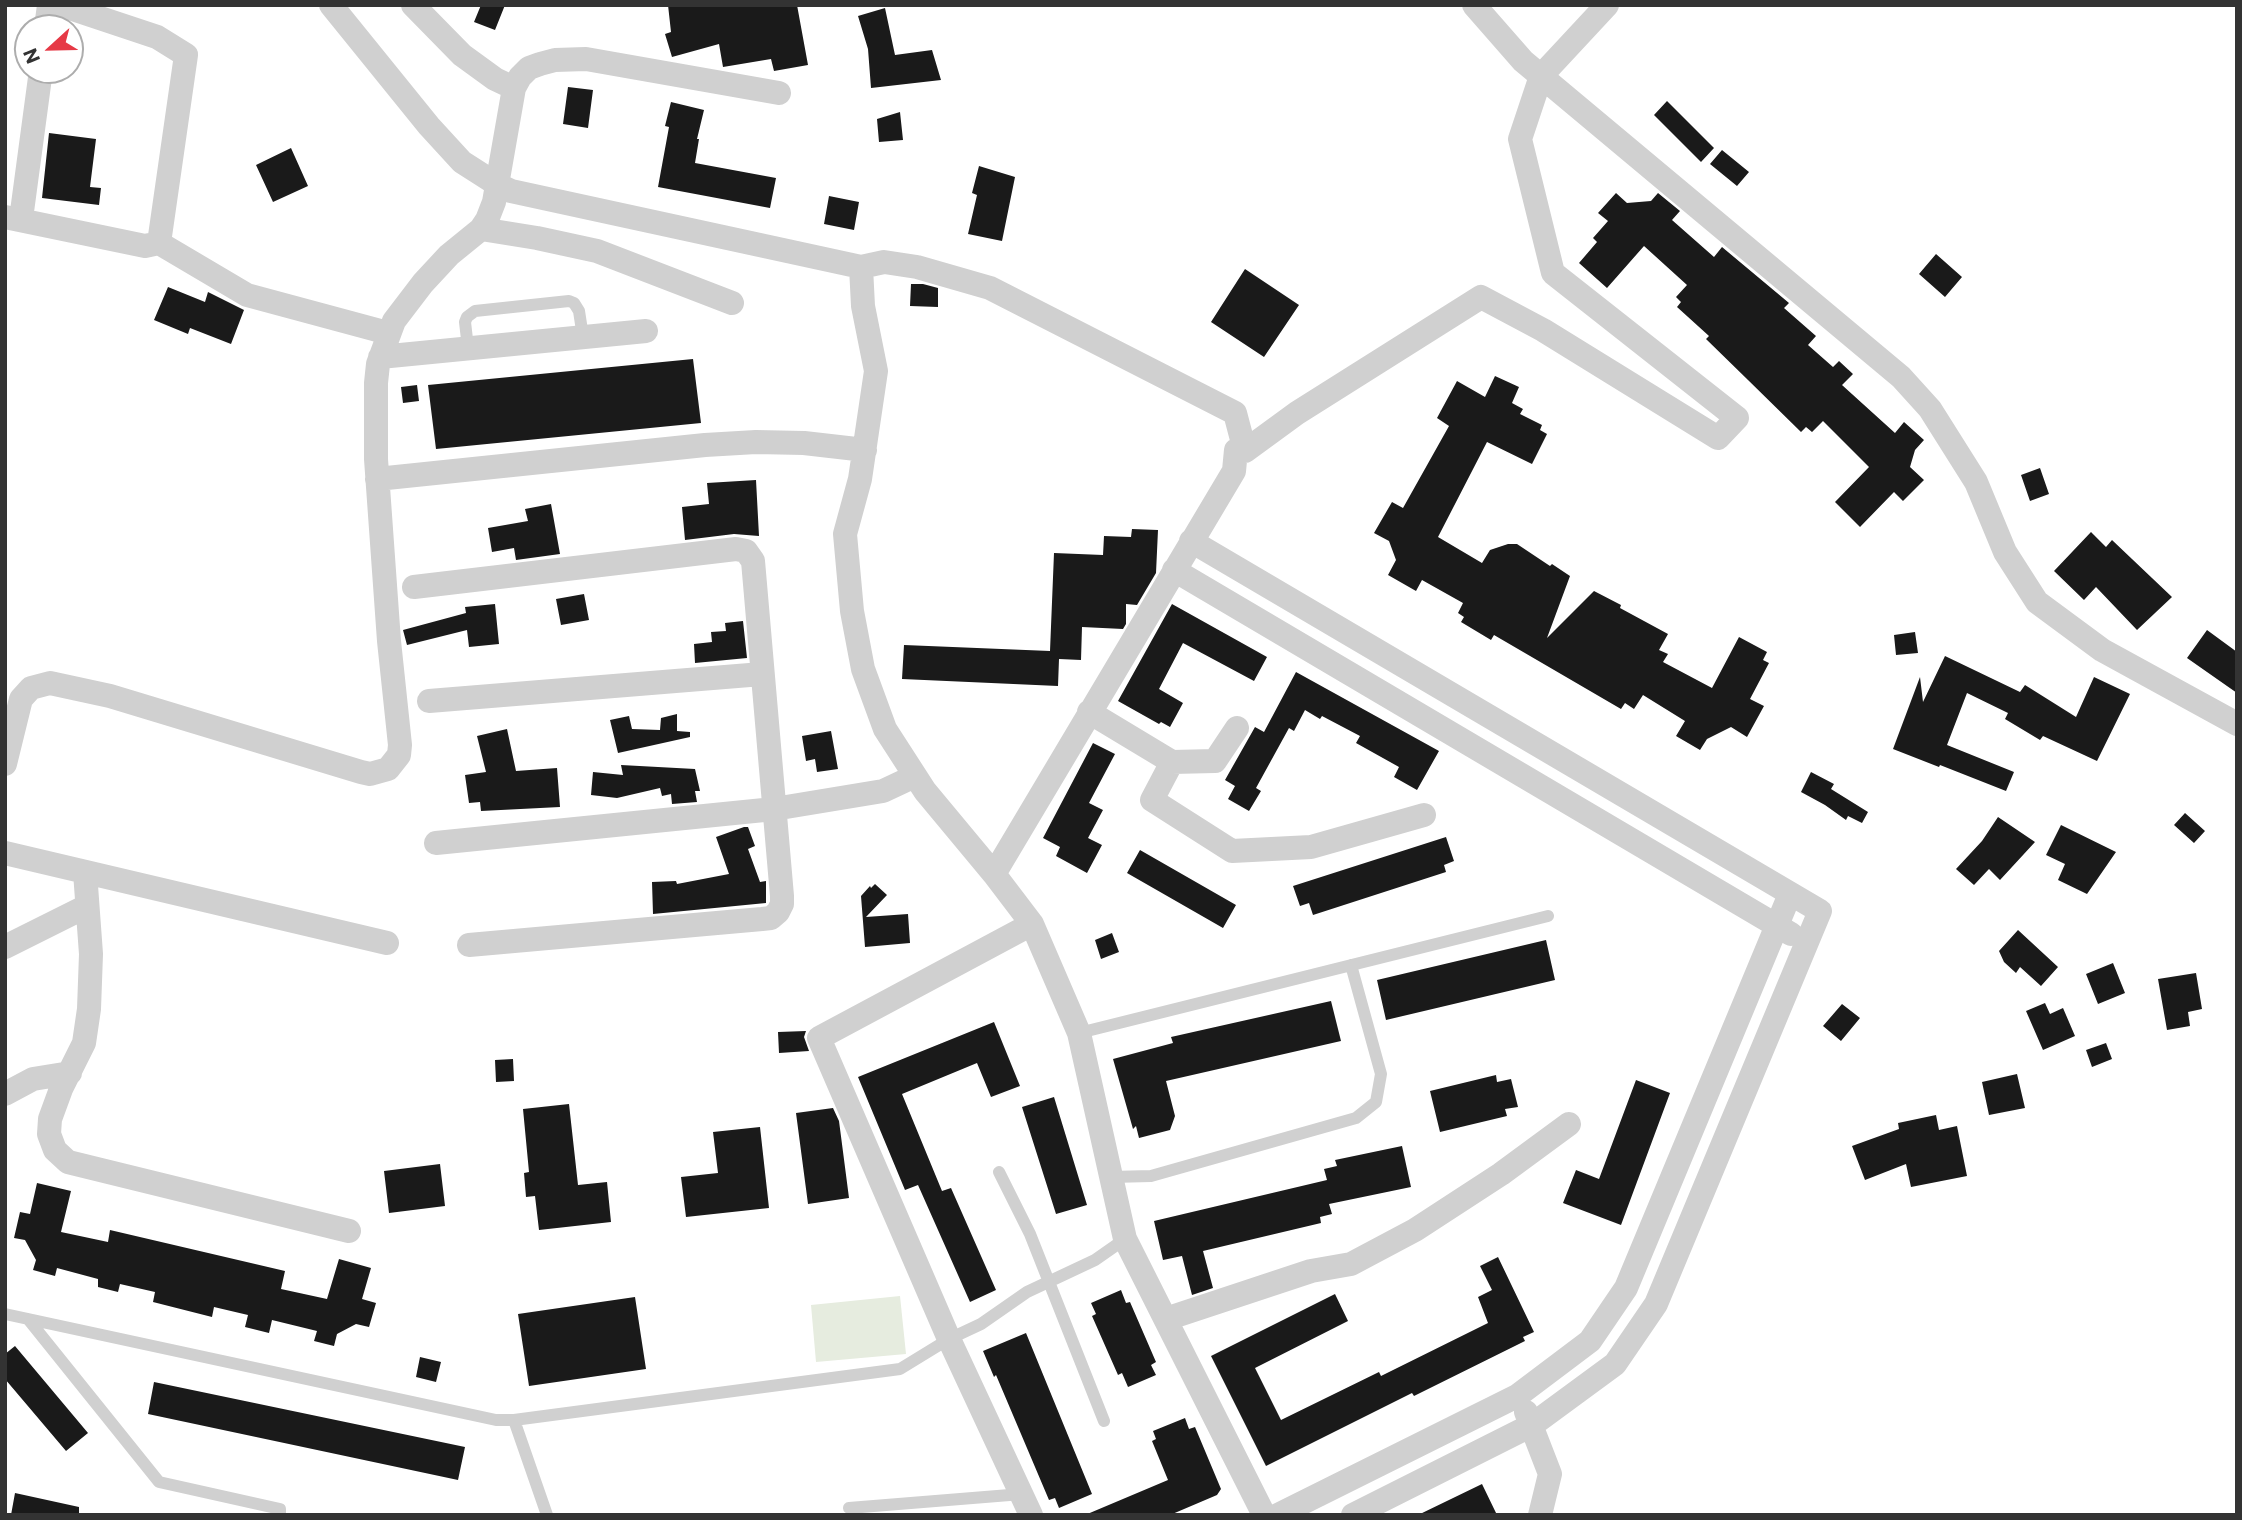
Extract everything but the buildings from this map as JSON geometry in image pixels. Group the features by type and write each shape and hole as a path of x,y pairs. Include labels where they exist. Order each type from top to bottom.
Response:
{"street":[{"path":"61,5 157,37 186,55 159,243"},
{"path":"331,5 429,126 462,162 498,185 511,191 861,267 884,262 917,267 990,288 1235,413 1245,451"},
{"path":"413,5 462,55 495,79 514,88"},
{"path":"1474,5 1523,61 1900,377 1930,409 1976,482 2005,552 2037,602 2102,650 2237,724"},
{"path":"994,874 1234,471 1236,450 1245,451 1297,413 1481,297 1544,330 1718,438 1737,418 1553,273 1520,139 1541,76 1606,5"},
{"path":"5,764 21,699 31,688 50,682 110,696 362,772 380,773 388,769 399,755 400,745 377,479 376,383 384,345 394,321 435,268 481,229 491,211 498,185 514,88 529,68 555,60 586,59 779,93"},
{"path":"38,84 13,218 145,246 159,243 247,295 384,345 468,348 646,331"},
{"path":"481,229 597,251 732,303"},
{"path":"861,267 863,306 876,371 860,480 845,534 852,611 863,669 885,729 915,776 1032,924 1079,1033 1125,1239 1264,1515"},
{"path":"377,479 718,444 804,443 864,450"},
{"path":"1191,541 1819,911 1656,1304 1615,1364 1532,1424 1353,1515"},
{"path":"414,587 742,549 753,561 782,904 778,912 771,918 469,945"},
{"path":"1174,570 1806,943"},
{"path":"429,701 762,674"},
{"path":"1089,712 1172,762 1215,761 1237,728"},
{"path":"1172,762 1152,800 1232,851 1311,847 1424,815"},
{"path":"436,843 774,809 883,791 915,776"},
{"path":"5,853 387,943"},
{"path":"85,872 91,954 89,1009 84,1043 48,1126 55,1150 68,1162 349,1231"},
{"path":"1278,1515 1517,1396 1590,1341 1626,1288 1790,894"},
{"path":"5,947 87,906"},
{"path":"1026,1505 949,1339 819,1038 1032,924"},
{"path":"5,1094 33,1079 70,1073"},
{"path":"1166,1319 1311,1271 1351,1264 1426,1223 1501,1174 1569,1124"},
{"path":"1517,1396 1532,1424 1550,1474 1539,1515"}],"lane":[{"path":"468,348 466,322 471,313 569,301 574,303 579,311 583,337"},
{"path":"1079,1033 1548,916"},
{"path":"1111,1177 1151,1176 1356,1118 1376,1102 1381,1074 1351,965"},
{"path":"999,1172 1050,1281 1104,1421"},
{"path":"5,1314 496,1420 514,1420 900,1369 949,1339 981,1324 1027,1292 1095,1260 1125,1239"},
{"path":"28,1319 159,1482 280,1509 280,1515"},
{"path":"514,1420 547,1515"},
{"path":"849,1508 1026,1505"}],"shaded area":[{"path":"900,1296 906,1354 816,1362 811,1305"}]}
